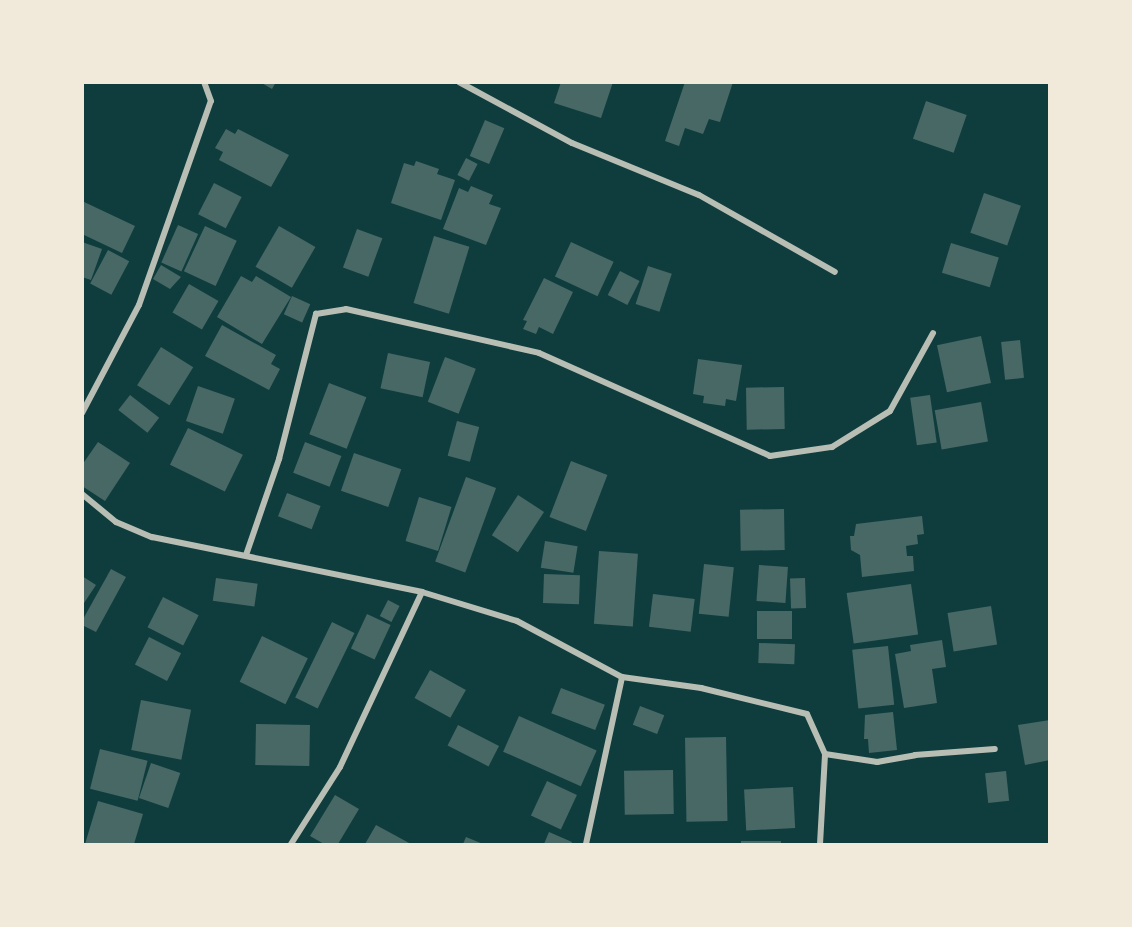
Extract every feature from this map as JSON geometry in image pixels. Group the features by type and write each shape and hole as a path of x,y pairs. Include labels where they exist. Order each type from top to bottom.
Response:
{"street":[{"path":"82,413 139,305 211,101 204,82"},
{"path":"459,82 572,143 699,195 835,272"},
{"path":"246,555 279,459 316,314 346,309 539,353 770,456 832,447 890,411 933,333"},
{"path":"82,494 116,522 152,537 422,592 517,621 622,677 701,688 807,714 825,754 820,844"},
{"path":"291,844 340,767 422,592"},
{"path":"586,844 622,677"},
{"path":"825,754 877,762 915,755 995,749"}],"building":[{"path":"260,82 276,82 272,89"},
{"path":"561,82 613,82 601,118 554,103"},
{"path":"685,82 733,82 720,122 709,119 703,134 685,128 679,146 665,141"},
{"path":"926,101 967,115 954,153 913,139"},
{"path":"485,120 504,128 489,164 470,156"},
{"path":"226,129 235,134 238,129 289,155 271,187 219,160 223,152 215,148"},
{"path":"466,158 478,164 469,181 457,175"},
{"path":"416,161 439,169 437,174 455,180 441,220 391,203 404,163 414,166"},
{"path":"214,183 242,197 226,228 198,214"},
{"path":"471,186 493,195 489,204 501,208 486,245 443,229 459,188 468,192"},
{"path":"984,193 1021,206 1007,245 970,233"},
{"path":"82,201 135,226 122,253 82,234"},
{"path":"178,225 198,234 181,271 161,262"},
{"path":"205,226 237,241 216,286 184,271"},
{"path":"279,226 315,247 292,288 256,267"},
{"path":"357,229 382,238 368,277 343,268"},
{"path":"434,236 469,247 449,314 414,303"},
{"path":"82,242 102,249 91,280 82,277"},
{"path":"571,242 614,262 598,296 555,276"},
{"path":"951,243 999,258 990,287 942,273"},
{"path":"108,250 129,261 111,295 90,284"},
{"path":"161,265 181,277 170,289 153,279"},
{"path":"648,266 672,274 659,312 636,304"},
{"path":"620,271 640,281 627,305 608,295"},
{"path":"241,276 252,282 256,276 291,297 262,344 217,317"},
{"path":"544,278 573,292 553,334 539,327 536,334 523,329 527,321 523,320"},
{"path":"189,284 218,301 202,330 172,313"},
{"path":"292,296 310,304 302,322 284,314"},
{"path":"222,325 276,355 271,364 280,369 269,390 205,356"},
{"path":"981,336 991,383 947,392 937,345"},
{"path":"1020,340 1024,378 1005,380 1001,342"},
{"path":"161,347 193,367 169,405 137,385"},
{"path":"388,353 430,362 423,397 381,388"},
{"path":"445,357 476,369 459,414 428,402"},
{"path":"698,359 742,365 736,401 726,399 725,406 703,403 704,396 693,394"},
{"path":"329,383 366,397 347,449 309,434"},
{"path":"198,386 235,399 223,434 186,421"},
{"path":"784,387 785,429 747,430 746,388"},
{"path":"130,395 159,418 147,433 118,410"},
{"path":"930,395 937,443 917,445 910,398"},
{"path":"981,402 988,441 942,450 935,410"},
{"path":"457,421 479,427 470,462 448,456"},
{"path":"188,428 243,455 225,492 170,465"},
{"path":"98,442 130,463 105,501 82,486 82,465"},
{"path":"305,442 341,456 330,487 293,473"},
{"path":"354,453 401,469 388,507 341,491"},
{"path":"571,461 607,475 586,531 549,517"},
{"path":"466,477 496,488 465,573 435,562"},
{"path":"287,493 321,506 312,529 278,516"},
{"path":"518,495 544,512 518,552 492,535"},
{"path":"419,497 452,507 438,551 406,541"},
{"path":"784,509 785,550 741,551 740,510"},
{"path":"922,516 924,534 917,535 918,544 906,546 907,556 913,556 914,571 862,577 860,555 851,550 850,536 854,536 856,524"},
{"path":"545,541 578,546 573,573 541,568"},
{"path":"599,551 638,554 633,627 594,624"},
{"path":"704,564 734,567 729,617 699,614"},
{"path":"759,565 788,567 785,603 756,601"},
{"path":"111,569 126,577 96,632 82,625 82,621"},
{"path":"544,574 580,575 579,604 543,603"},
{"path":"82,576 96,585 82,606"},
{"path":"216,578 258,584 254,607 213,601"},
{"path":"805,578 806,608 791,609 790,579"},
{"path":"911,584 918,635 854,644 847,593"},
{"path":"653,594 695,599 691,632 649,627"},
{"path":"163,597 199,615 183,645 148,627"},
{"path":"388,600 400,606 391,622 380,616"},
{"path":"991,606 997,645 954,651 948,613"},
{"path":"757,611 792,611 792,639 757,639"},
{"path":"367,614 391,625 375,659 351,648"},
{"path":"332,622 354,633 318,708 295,697"},
{"path":"262,636 308,658 285,704 240,682"},
{"path":"149,637 181,653 167,681 135,665"},
{"path":"942,640 946,667 932,669 937,703 904,708 895,654 911,651 910,645"},
{"path":"759,643 795,644 794,664 758,663"},
{"path":"888,646 894,705 858,708 852,650"},
{"path":"430,670 466,690 450,718 414,698"},
{"path":"561,688 605,705 595,730 551,713"},
{"path":"141,700 191,710 181,760 131,750"},
{"path":"640,706 664,715 657,734 633,725"},
{"path":"893,712 897,750 869,753 868,739 864,739 865,715"},
{"path":"519,716 597,751 581,786 503,752"},
{"path":"1050,720 1050,760 1025,765 1018,725"},
{"path":"256,724 310,725 309,766 255,765"},
{"path":"458,725 499,746 489,766 448,745"},
{"path":"726,737 727,821 686,822 685,738"},
{"path":"100,749 148,761 138,801 90,789"},
{"path":"151,763 180,773 168,808 139,798"},
{"path":"673,770 674,814 625,815 624,771"},
{"path":"1006,771 1009,801 988,803 985,773"},
{"path":"547,781 577,795 561,829 531,815"},
{"path":"793,787 795,828 746,831 744,790"},
{"path":"335,795 359,809 338,844 324,844 310,836"},
{"path":"98,801 143,814 134,844 85,844"},
{"path":"376,825 411,844 365,844"},
{"path":"549,832 572,842 571,844 544,844"},
{"path":"466,837 483,844 463,844"},
{"path":"741,841 781,841 781,844 741,844"}]}
